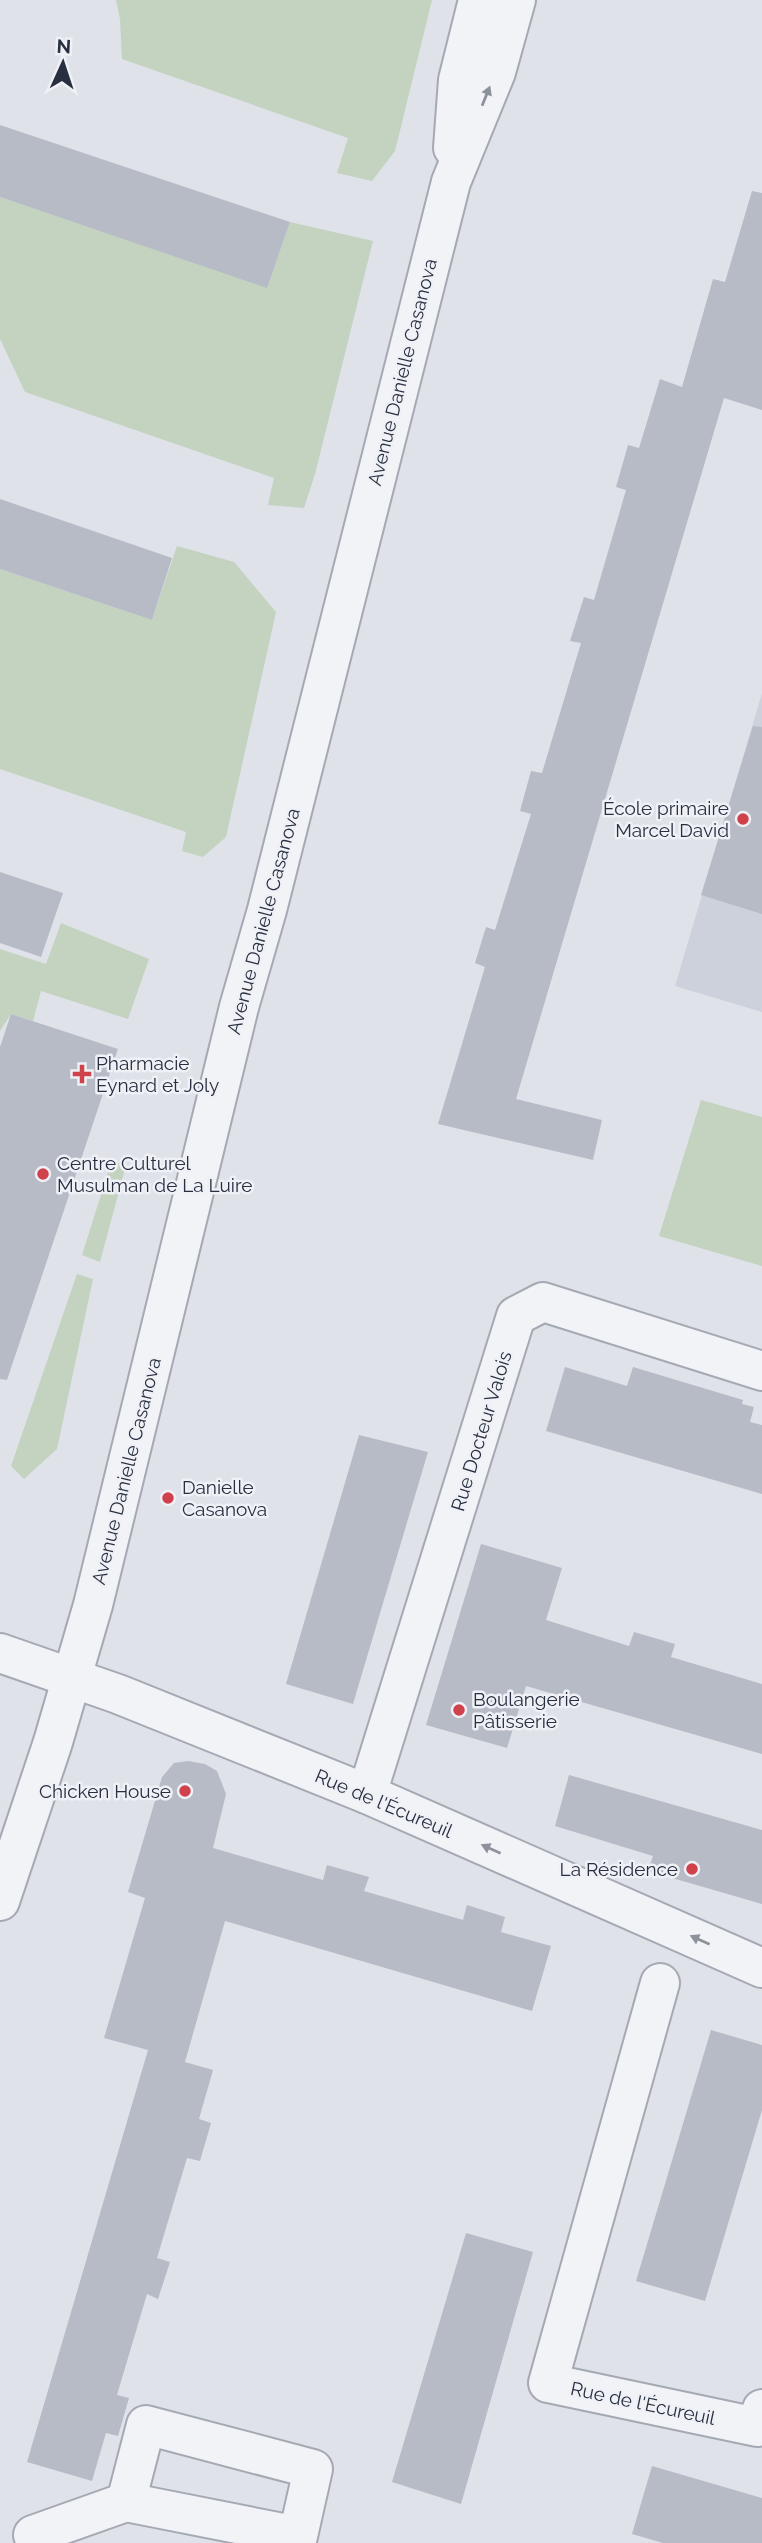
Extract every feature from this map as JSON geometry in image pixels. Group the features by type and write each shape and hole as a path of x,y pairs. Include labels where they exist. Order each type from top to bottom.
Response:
{"street":[{"name":"Avenue Danielle Casanova","path":"451,182 458,80 478,0"},
{"name":"Avenue Danielle Casanova","path":"0,1901 53,1742 93,1605 240,1007 267,910 451,182 496,72 516,0"},
{"name":"Rue Docteur Valois","path":"368,1794 516,1316 543,1302 762,1371"},
{"name":"Rue de l'Écureuil","path":"0,1653 72,1676 368,1794 762,1968"},
{"name":"Rue de l'Écureuil","path":"660,1983 548,2383 757,2427 762,2409"},
{"path":"23,2536 126,2502 298,2536 313,2469 146,2425 126,2502"}],"shaded area":[{"name":"École primaire Marcel David","path":"762,693 762,1012 675,986"}],"green space":[{"path":"116,0 432,0 395,151 372,181 337,173 348,138 122,59"},
{"path":"0,197 267,287 290,222 373,241 315,474 304,508 268,505 274,478 25,392 0,339"},
{"path":"177,546 234,562 276,612 226,837 203,857 182,851 186,832 0,769 0,569 152,620"},
{"path":"61,923 149,959 128,1019 41,991 33,1021 11,1014 0,1031 0,949 46,964"},
{"path":"701,1100 762,1117 762,1266 659,1236"},
{"path":"112,1160 126,1165 100,1262 82,1255"},
{"path":"77,1274 93,1279 57,1449 24,1479 11,1466"}],"building":[{"path":"0,125 290,222 267,288 0,197"},
{"path":"752,191 762,193 762,410 724,398 516,1099 602,1120 593,1160 438,1124 485,967 475,963 486,927 495,930 531,814 520,811 531,771 542,773 581,643 570,641 584,597 594,600 626,490 616,487 628,445 639,448 660,379 682,387 713,279 725,282"},
{"path":"0,499 172,558 152,620 0,569"},
{"path":"753,726 762,727 762,914 701,895"},
{"path":"0,872 63,893 41,957 0,943"},
{"path":"11,1014 118,1049 7,1380 0,1379 0,1047"},
{"path":"565,1367 627,1386 633,1367 743,1400 742,1404 754,1407 750,1422 762,1425 762,1494 546,1431"},
{"path":"359,1435 428,1452 353,1704 286,1684"},
{"path":"481,1544 562,1568 546,1620 629,1646 634,1632 675,1644 671,1657 762,1684 762,1754 526,1686 507,1748 426,1725"},
{"path":"188,1761 205,1764 217,1771 226,1794 213,1848 323,1880 327,1865 369,1877 364,1891 463,1920 467,1905 505,1917 501,1932 551,1946 532,2011 225,1921 185,2062 213,2070 199,2119 211,2123 200,2161 187,2158 157,2258 170,2262 158,2299 147,2294 117,2395 129,2398 118,2436 106,2433 92,2481 27,2462 148,2050 104,2038 145,1898 128,1892 162,1777 174,1763"},
{"path":"569,1775 762,1830 762,1904 648,1871 653,1856 555,1826"},
{"path":"711,2030 762,2045 762,2110 705,2301 636,2281"},
{"path":"466,2233 533,2252 461,2504 392,2482"},
{"path":"652,2466 762,2498 762,2543 663,2543 632,2534"}],"place":[{"name":"École primaire Marcel David","path":"743,819"},
{"name":"Pharmacie Eynard et Joly","path":"82,1074"},
{"name":"Centre Culturel Musulman de La Luire","path":"43,1174"},
{"name":"Danielle Casanova","path":"168,1498"},
{"name":"Boulangerie Pâtisserie","path":"459,1710"},
{"name":"Chicken House","path":"185,1791"},
{"name":"La Résidence","path":"692,1869"}]}
